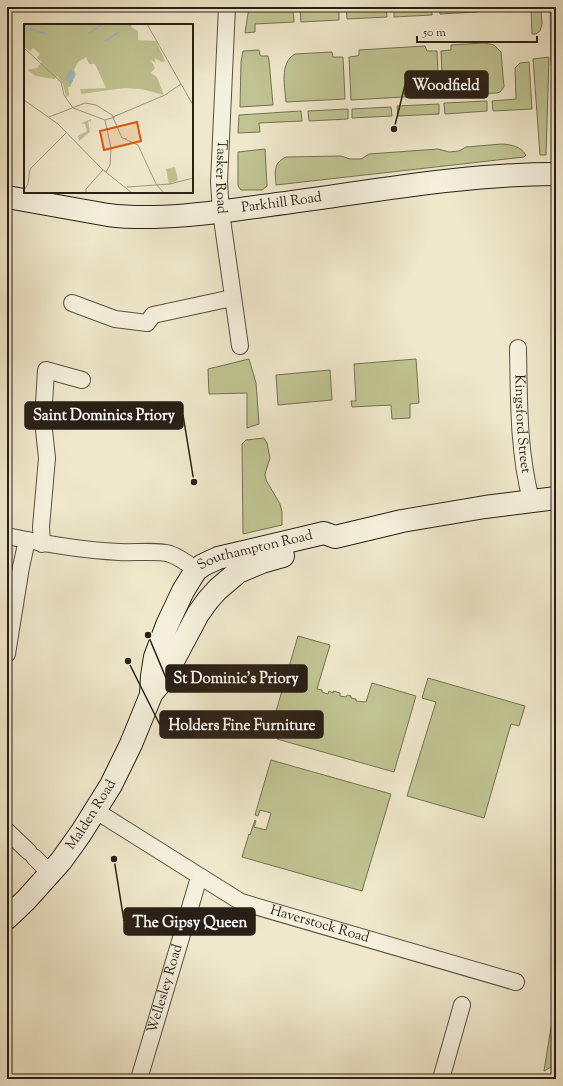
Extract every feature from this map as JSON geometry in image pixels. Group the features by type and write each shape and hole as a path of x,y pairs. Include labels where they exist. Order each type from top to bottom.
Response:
{"main road":[{"name":"Parkhill Road","path":"7,197 88,213 120,217 156,217 221,212 477,178 556,174"},
{"name":"Southampton Road","path":"218,589 238,572 270,560 402,521 531,500 556,498"},
{"name":"Southampton Road","path":"196,570 218,558 324,533 332,541"},
{"name":"Malden Road","path":"7,918 26,900 50,873 82,833 114,778 131,744 150,695 152,676 160,641 183,591 196,570"},
{"name":"Malden Road","path":"150,695 163,680 198,614 218,589"}],"street":[{"name":"Tasker Road","path":"227,7 219,182 221,212 232,298 240,346"},
{"path":"72,303 115,319 147,323 153,315 232,298"},
{"name":"Kingsford Street","path":"518,348 520,431 527,484 531,500"},
{"path":"7,654 21,567 35,542 41,527 47,458 43,421 46,370 82,380"},
{"name":"Southampton Road","path":"7,536 35,542 96,551 169,553 196,570"},
{"name":"Haverstock Road","path":"96,811 241,902 464,965 516,982"},
{"path":"7,831 50,873"},
{"name":"Wellesley Road","path":"139,1079 196,884 201,877"},
{"path":"441,1079 462,1005"}],"green space":[{"path":"249,7 293,7 294,22 255,24 255,32 245,33"},
{"path":"300,7 339,7 339,20 301,22"},
{"path":"346,7 386,7 387,17 347,19"},
{"path":"394,7 432,7 432,15 394,17"},
{"path":"439,7 477,7 477,12 440,14"},
{"path":"531,7 541,7 542,25 540,31 536,34 532,34"},
{"path":"550,7 556,7 556,64 551,65"},
{"path":"484,43 494,45 501,52 504,87 497,93 443,95 441,51 451,50 451,45"},
{"path":"425,46 427,51 437,51 439,95 351,100 349,57 359,55 359,50"},
{"path":"259,50 261,56 268,56 273,105 240,107 241,62 243,51"},
{"path":"332,52 333,57 343,57 345,99 286,102 284,76 287,63 290,58 295,54"},
{"path":"549,57 546,155 540,155 533,59"},
{"path":"529,62 532,109 493,111 492,101 516,99 515,68 520,63"},
{"path":"487,101 487,111 445,114 444,103"},
{"path":"439,104 439,114 398,116 397,106"},
{"path":"391,107 392,116 352,118 352,109"},
{"path":"348,109 348,119 309,121 308,111"},
{"path":"301,111 302,121 259,123 260,132 238,133 239,115"},
{"path":"502,144 518,148 526,155 524,157 276,185 275,172 277,165 286,157 341,156 350,159 361,159 369,154 438,149 449,152 459,151 466,147"},
{"path":"265,149 267,186 262,190 241,190 238,186 238,152"},
{"path":"249,359 256,383 259,424 247,428 247,393 209,394 208,369"},
{"path":"416,359 419,403 410,404 410,418 392,419 391,405 352,407 351,401 356,401 354,364"},
{"path":"330,370 332,400 278,405 276,375"},
{"path":"264,438 267,443 270,458 265,474 266,480 280,504 282,512 282,525 243,534 242,444 246,440"},
{"path":"298,636 330,645 317,689 322,690 322,692 328,694 329,691 333,693 333,691 340,693 340,696 346,697 347,695 356,699 356,701 366,702 372,683 416,696 394,772 277,739 278,735 270,732"},
{"path":"428,678 525,706 519,726 511,724 484,818 407,796 436,702 422,698"},
{"path":"271,760 391,794 362,891 242,857 255,820 254,827 266,830 271,813 260,810 258,816 255,815"},
{"path":"556,996 556,1077 551,1067 544,1071"}],"place":[{"name":"Woodfield","path":"394,129"},
{"name":"Saint Dominics Priory","path":"194,482"},
{"name":"St Dominic's Priory","path":"148,635"},
{"name":"Holders Fine Furniture","path":"128,661"},
{"name":"The Gipsy Queen","path":"114,859"}]}
